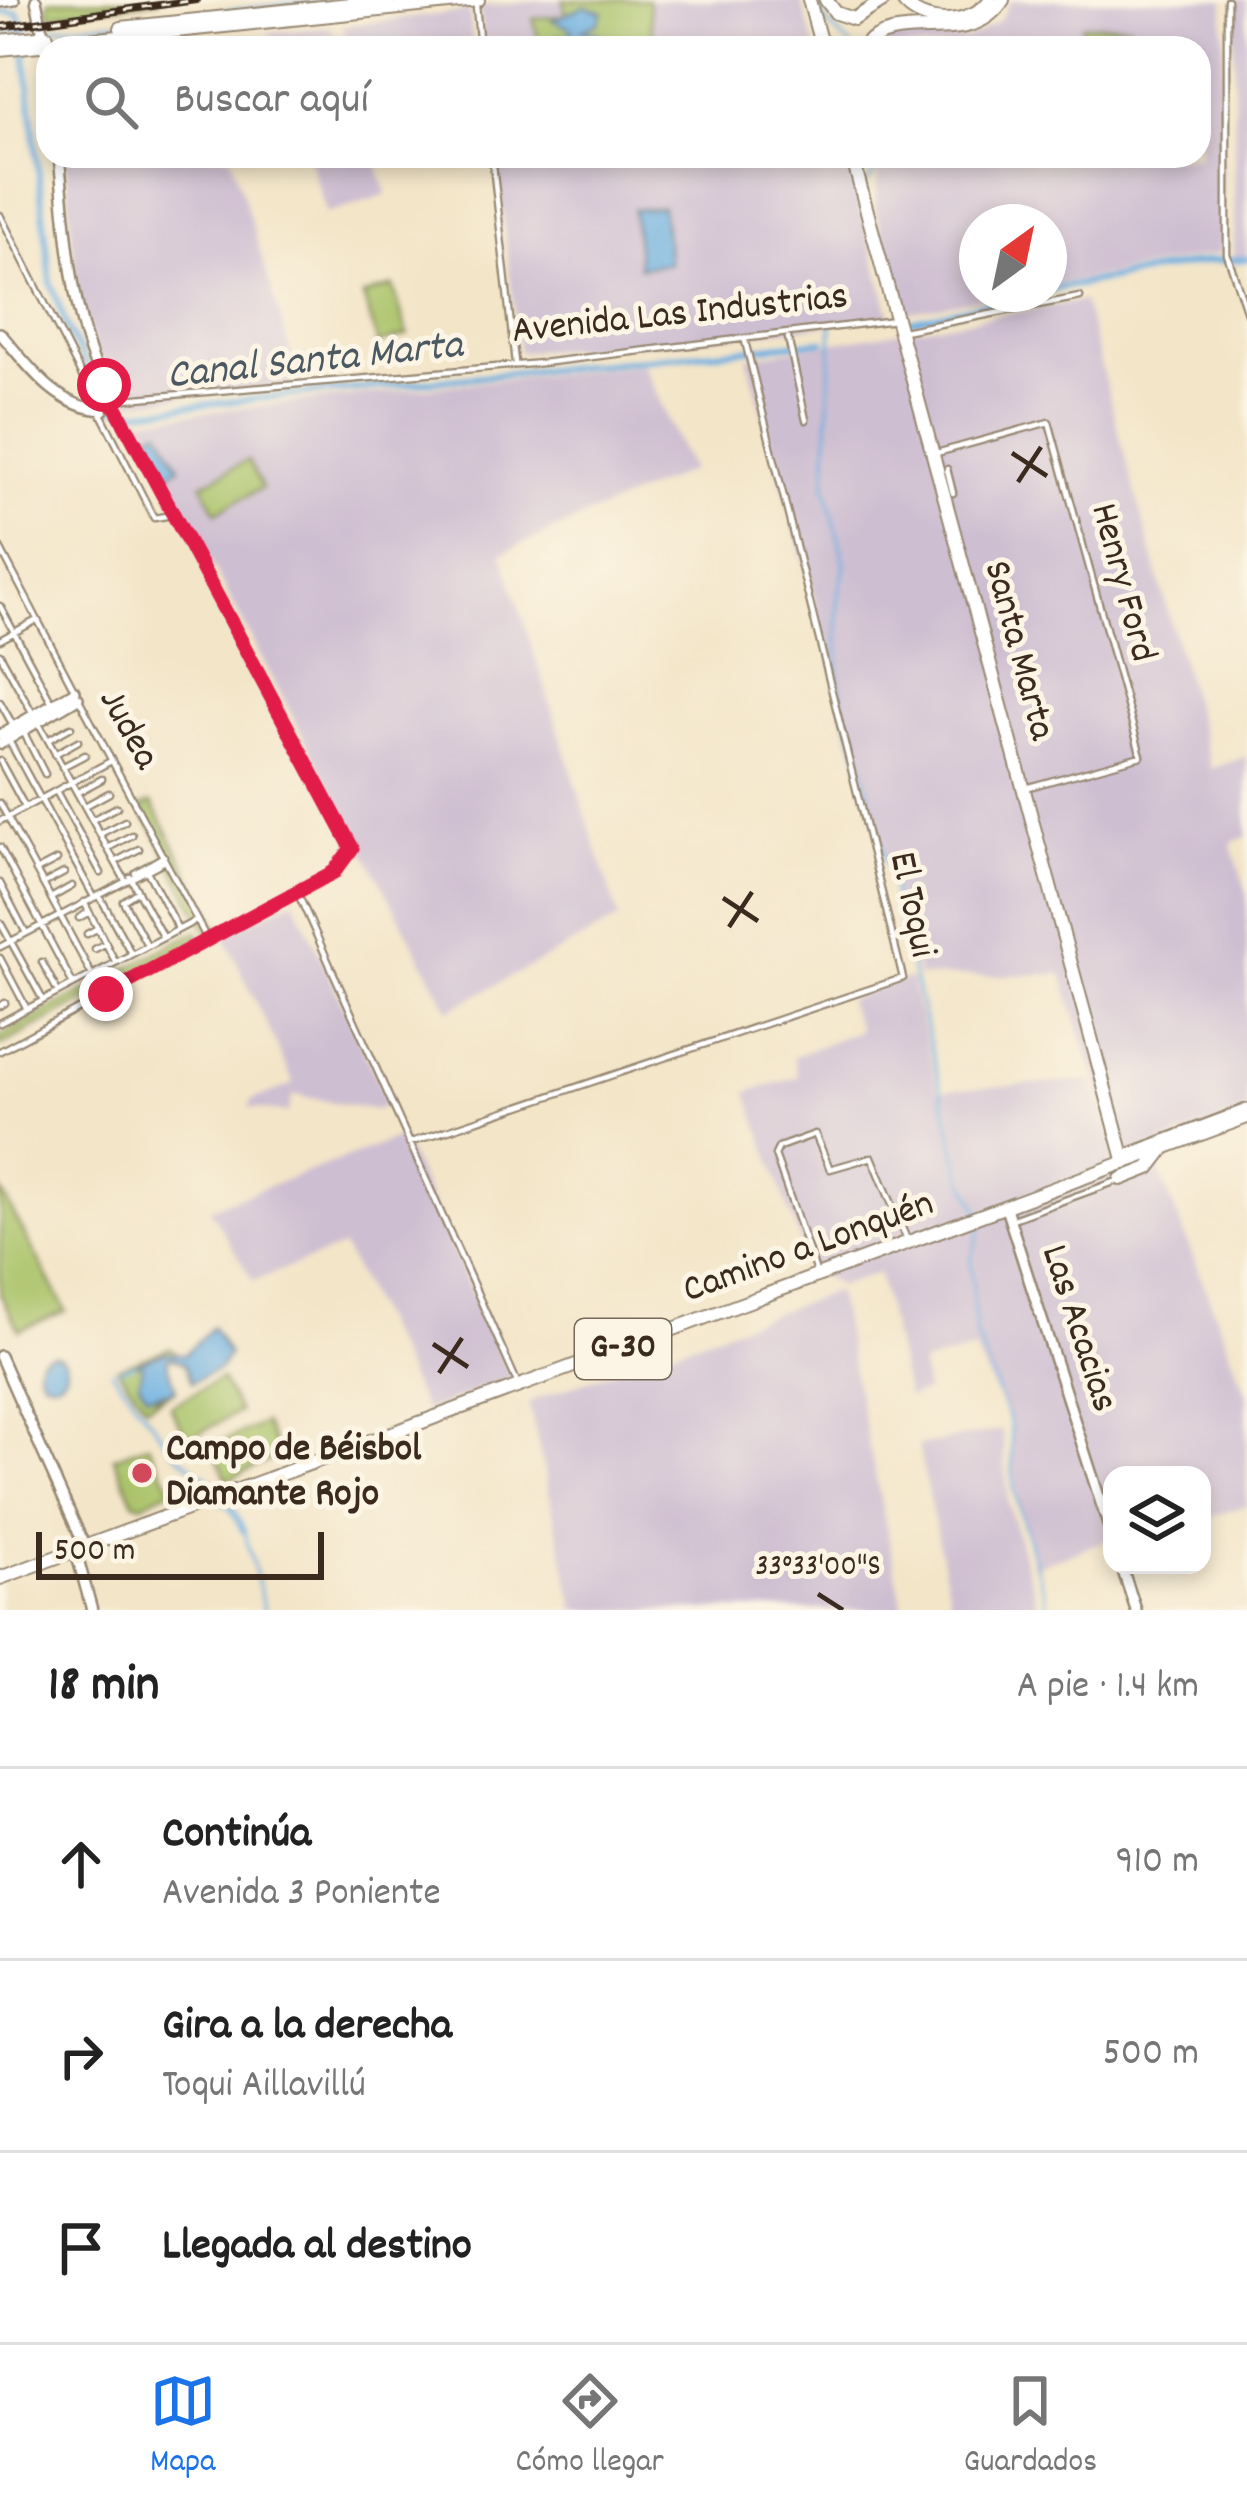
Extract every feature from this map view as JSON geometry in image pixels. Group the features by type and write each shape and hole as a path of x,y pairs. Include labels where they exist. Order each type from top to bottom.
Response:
{"main road":[{"path":"342,9 388,0"},
{"path":"97,36 342,9 476,0"},
{"path":"809,0 819,36"},
{"path":"826,0 836,14 854,19 884,0"},
{"path":"866,36 884,0"},
{"path":"902,0 914,14 933,19 970,16 991,0"},
{"path":"880,36 975,25 1003,0"},
{"path":"0,45 34,43"},
{"name":"Santa Marta","path":"854,168 1124,1159"},
{"name":"Camino a Lonquén","path":"0,1578 909,1244 1008,1214 1124,1159 1247,1113"},
{"path":"1121,1179 1149,1168 1166,1147"}],"street":[{"path":"34,43 39,0"},
{"path":"476,0 479,36"},
{"path":"1227,0 1227,254 1247,314"},
{"path":"0,1051 340,867 352,848 116,408 79,308 61,168"},
{"path":"493,168 515,363"},
{"path":"0,215 154,518 172,514"},
{"name":"Avenida Las Industrias","path":"0,333 62,396 97,408 116,408 515,363 789,342 832,328 897,326 1080,297"},
{"path":"789,342 806,420"},
{"name":"El Toqui","path":"410,1143 903,978 745,344"},
{"name":"Henry Ford","path":"932,454 1048,422 1137,741 1141,756 1023,789"},
{"path":"947,469 953,493"},
{"name":"Judea","path":"0,548 208,939"},
{"path":"0,582 13,575"},
{"path":"0,606 53,704"},
{"path":"0,640 37,620"},
{"path":"0,654 162,937"},
{"path":"36,719 53,704 77,695"},
{"path":"77,695 3,739 130,953"},
{"path":"0,702 45,774"},
{"path":"48,740 71,727"},
{"path":"55,754 78,741"},
{"path":"62,767 85,755"},
{"path":"0,761 25,807"},
{"path":"4,819 112,761"},
{"path":"78,792 102,779"},
{"path":"56,791 100,873"},
{"path":"85,806 109,793"},
{"path":"0,803 4,819 103,996"},
{"path":"92,820 117,807"},
{"path":"83,841 125,821"},
{"path":"108,848 132,835"},
{"path":"0,847 73,984"},
{"path":"115,862 139,849"},
{"path":"128,879 165,858"},
{"path":"0,947 165,858"},
{"path":"36,871 57,860"},
{"path":"147,871 178,929"},
{"path":"43,884 64,873"},
{"path":"0,884 26,933"},
{"path":"50,898 72,886"},
{"path":"138,891 123,901 147,945"},
{"path":"296,892 519,1387"},
{"path":"84,902 115,962"},
{"path":"79,918 89,913"},
{"path":"0,1023 197,920"},
{"path":"0,922 43,1000"},
{"path":"87,934 98,928"},
{"path":"95,949 106,943"},
{"path":"0,958 27,1009"},
{"path":"42,962 58,992"},
{"name":"Camino a Lonquén","path":"1124,1159 1247,1113"},
{"path":"818,1278 775,1152 815,1135 830,1169 872,1157 909,1244"},
{"path":"1008,1214 1121,1179"},
{"name":"Las Acacias","path":"1008,1214 1103,1509"},
{"path":"0,1356 80,1546 92,1610"},
{"path":"1124,1574 1136,1610"}],"shaded area":[{"path":"538,0 801,0 812,36 483,36 479,7"},
{"path":"1011,0 1224,0 1221,253 1067,283 1067,204 959,204 959,303 904,313 875,207 878,168 1211,168 1211,36 974,36 1000,20"},
{"path":"1234,0 1247,0 1247,257 1234,257"},
{"path":"469,11 472,36 345,36 342,26"},
{"path":"331,27 334,36 269,36"},
{"path":"66,168 235,168 300,383 123,404 99,359 77,291"},
{"path":"312,168 378,168 387,194 327,214"},
{"path":"497,168 849,168 891,317 692,341 519,352"},
{"path":"1083,301 1211,769 1247,756 1247,836 1231,843 1247,892 1247,1112 1121,1159 1062,974 919,977 747,357 1017,312 1067,312 1067,304"},
{"path":"643,364 691,470 502,553 619,919 449,1010 135,420"},
{"path":"294,899 388,1103 375,1110 293,1095 288,1113 249,1108 252,1100 294,1084 224,935"},
{"path":"910,978 938,1090 1091,1081 1122,1167 1154,1157 1247,1394 1247,1505 1211,1517 1211,1466 1103,1466 1103,1541 1033,1567 1014,1490 1010,1423 974,1350 921,1364 926,1392 907,1397 878,1273 839,1286 810,1270 747,1092 798,1077 793,1057 859,1030 847,1000"},
{"path":"401,1137 512,1378 425,1411 343,1247 253,1281 209,1208"},
{"path":"836,1291 904,1610 569,1610 575,1607 528,1402"},
{"path":"1002,1430 1009,1506 1039,1610 952,1610 918,1446"}],"green space":[{"path":"49,0 160,0 48,15"},
{"path":"564,0 648,0 652,36 538,36 533,19 565,15"},
{"path":"1082,25 1129,25 1129,36 1082,36"},
{"path":"393,286 408,335 378,344 363,296"},
{"path":"248,460 262,488 216,512 202,484"},
{"path":"152,803 220,931 210,937 141,807"},
{"path":"197,931 200,937 188,946 0,1046 0,1036"},
{"path":"0,1189 66,1311 19,1330 0,1294"},
{"path":"170,1348 180,1355 164,1353 142,1364 156,1397 176,1390 146,1406 117,1368"},
{"path":"221,1379 239,1412 187,1439 170,1406"},
{"path":"264,1423 280,1456 227,1480 212,1446"},
{"name":"Campo de Béisbol Diamante Rojo","path":"148,1444 172,1489 142,1504 134,1502 114,1457"}],"water":[{"path":"585,6 603,12 599,22 583,30 599,36 570,36 572,29 552,20"},
{"path":"662,207 669,263 639,267 633,210"},
{"path":"160,429 180,467 168,474 148,435"},
{"path":"212,1327 228,1355 219,1369 192,1382 184,1363 171,1357 167,1361 176,1390 148,1395 139,1383 142,1364 134,1364 164,1353 185,1354"},
{"path":"52,1354 62,1358 66,1368 62,1378 52,1382 42,1378 38,1368 42,1358"}],"waterway":[{"path":"184,15 325,0"},
{"path":"818,0 825,22 840,36"},
{"name":"Canal Santa Marta","path":"0,12 19,13 23,34"},
{"path":"54,27 121,22"},
{"path":"0,33 32,30"},
{"name":"Canal Santa Marta","path":"25,51 36,149"},
{"name":"Canal Santa Marta","path":"38,168 51,283 69,333 111,408 139,411 823,341"},
{"path":"867,183 872,168"},
{"name":"Canal Santa Marta","path":"1067,287 1210,261 1247,259"},
{"name":"Canal Santa Marta","path":"905,322 959,310"},
{"path":"832,322 826,487 845,565 838,601 838,670 844,711 862,764 962,1176 980,1212"},
{"path":"983,1220 971,1260 976,1336 1010,1423 1014,1490 1049,1610"},
{"path":"118,1370 134,1364"},
{"path":"112,1371 177,1455 215,1483"},
{"path":"229,1498 244,1529 264,1610"},
{"path":"220,1503 229,1507 242,1532"}],"railway":[{"path":"0,27 196,0"}],"place":[{"name":"Campo de Béisbol Diamante Rojo","path":"142,1473"}],"route":[{"path":"104,385 352,848 334,872 106,994"}]}
